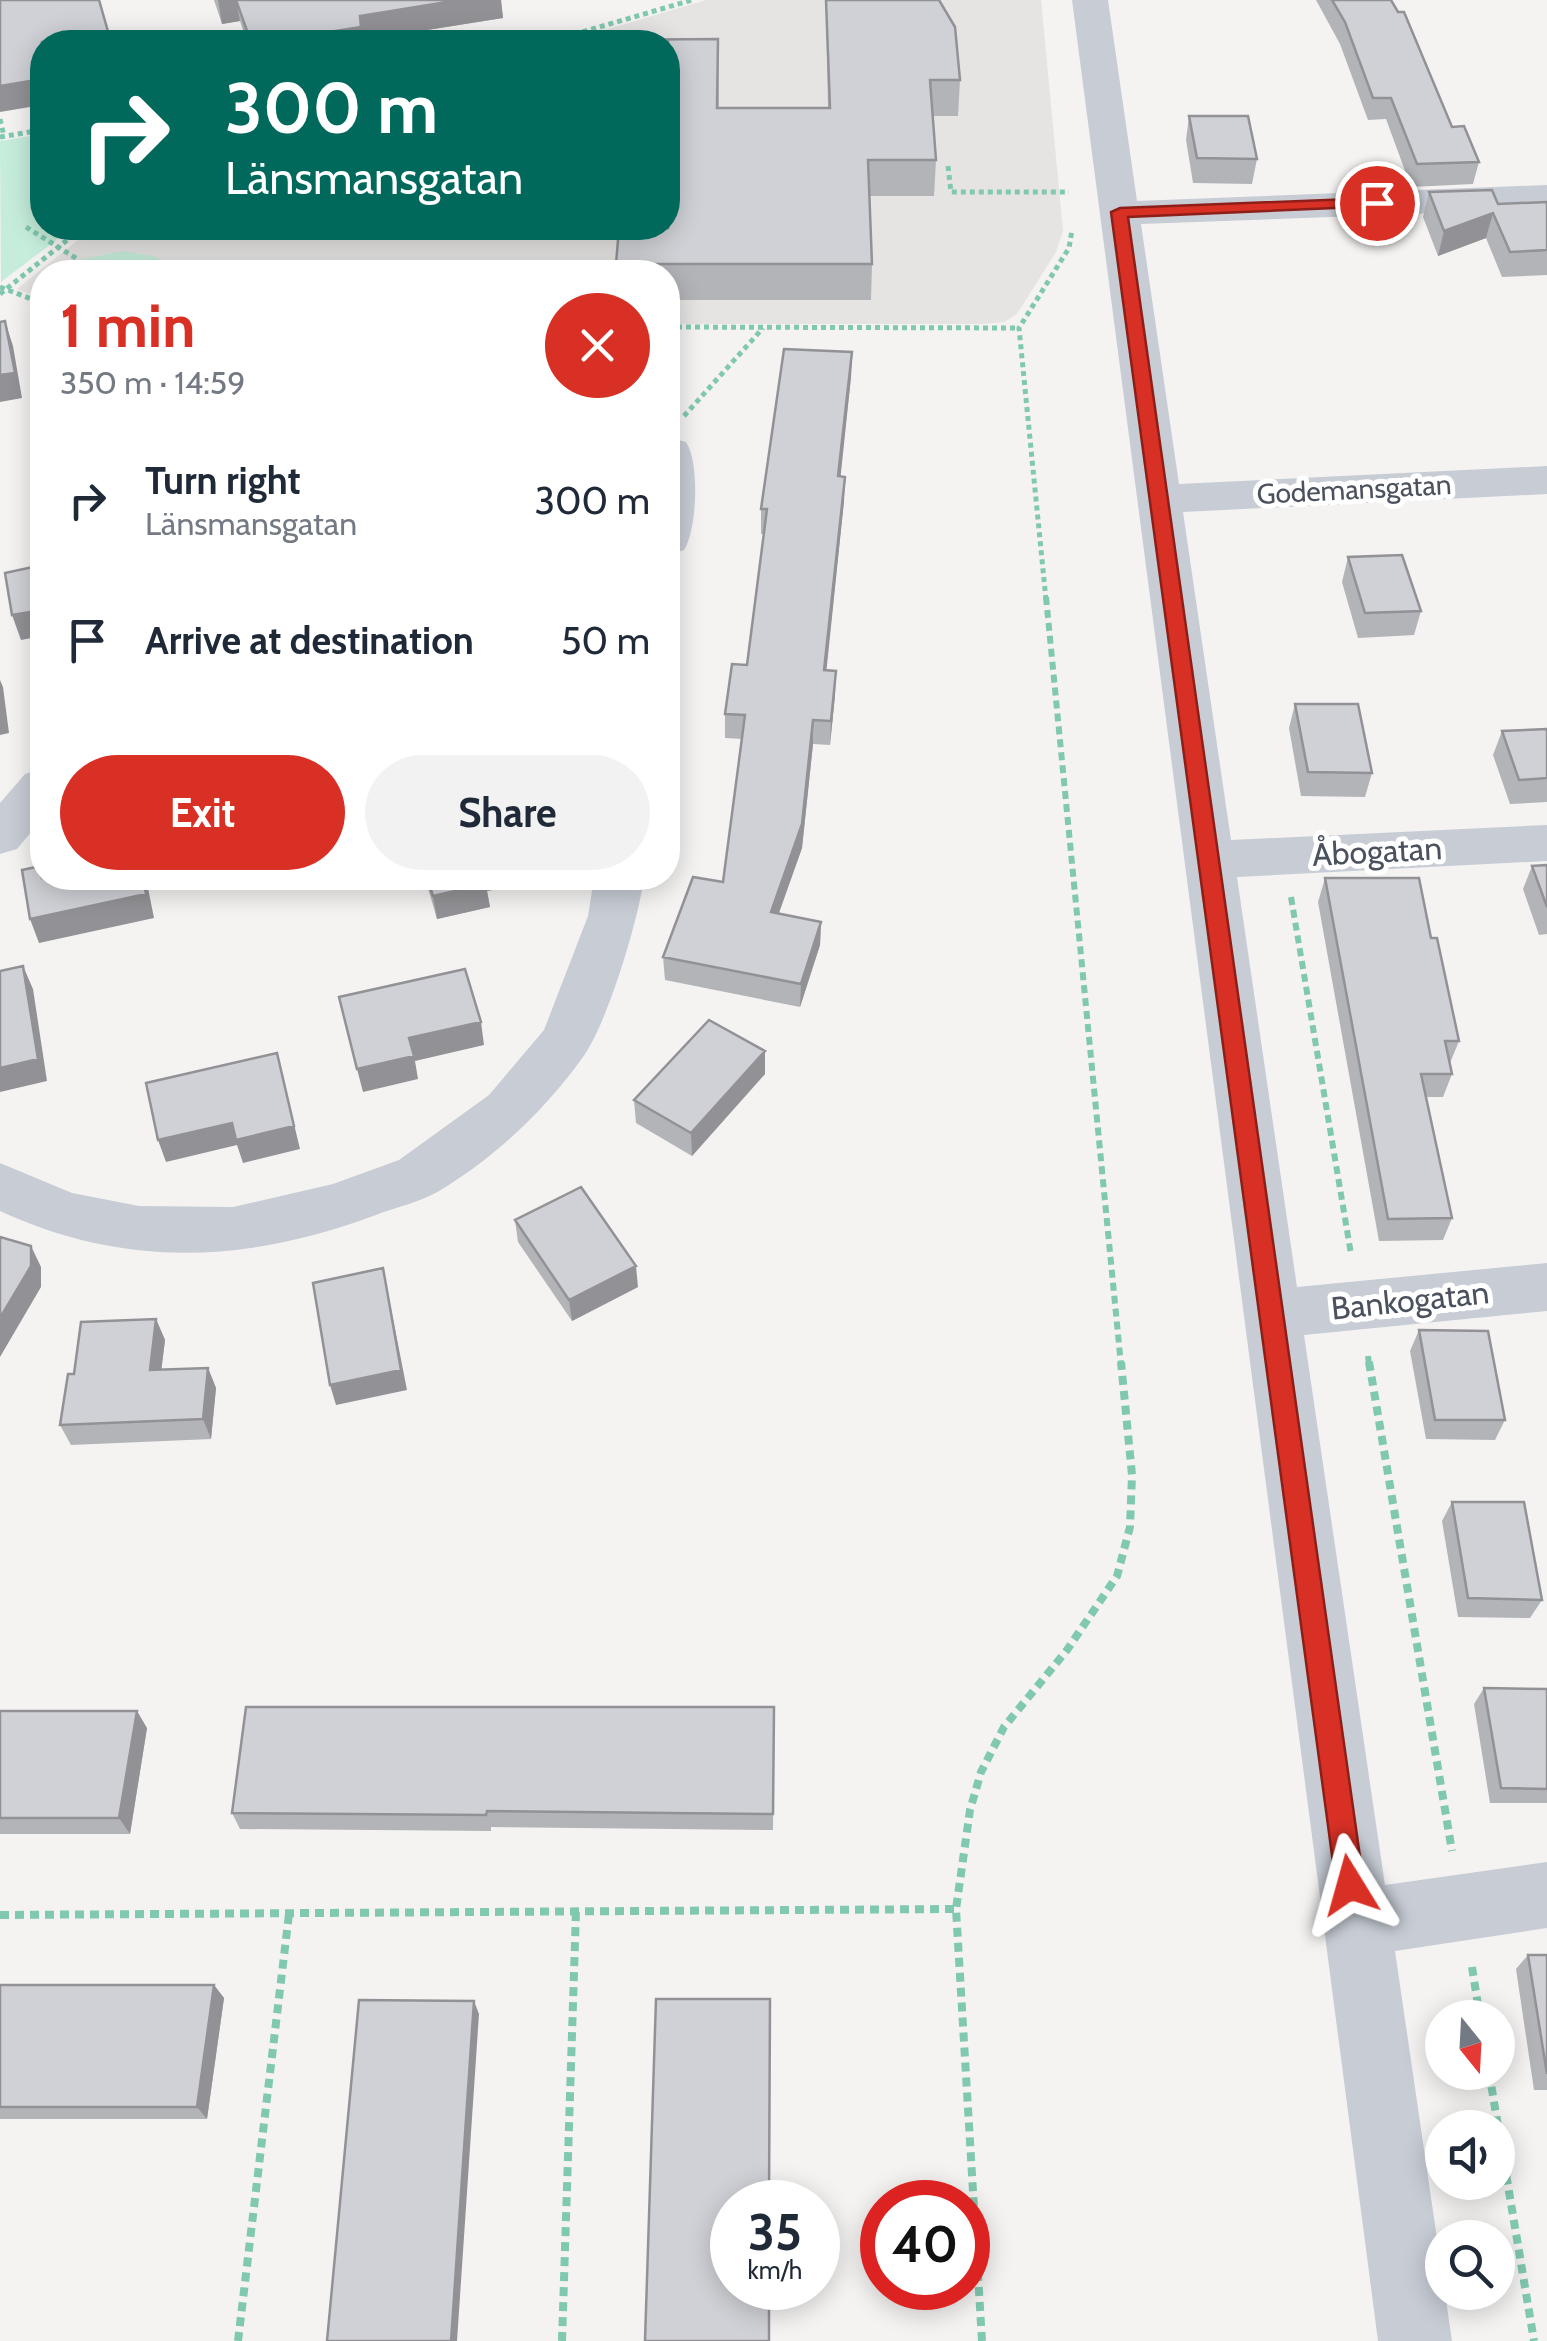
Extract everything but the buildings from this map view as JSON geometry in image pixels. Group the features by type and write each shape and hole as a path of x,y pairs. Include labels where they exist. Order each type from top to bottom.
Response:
{"street":[{"path":"1090,0 1084,209 1161,498 1207,860 1274,1314 1415,2341"},
{"path":"1084,209 1547,197"},
{"name":"Godemansgatan","path":"1161,498 1547,480"},
{"path":"0,836 30,800"},
{"name":"Åbogatan","path":"1207,860 1547,842"},
{"path":"0,1186 64,1215 139,1228 233,1230 336,1206 418,1176 508,1110 566,1040 614,916 617,890"},
{"name":"Bankogatan","path":"1274,1314 1547,1286"},
{"path":"1355,1923 1547,1895"}],"path":[{"path":"589,30 692,0"},
{"path":"0,119 2,137 30,132"},
{"path":"948,166 951,192 1084,209"},
{"path":"982,2341 956,1909 970,1810 982,1772 1004,1727 1067,1650 1117,1576 1130,1528 1132,1475 1020,328 1069,248 1084,209 1068,173"},
{"path":"26,226 30,228"},
{"path":"49,240 79,260"},
{"path":"41,260 67,240"},
{"path":"2,290 30,268"},
{"path":"2,290 30,299"},
{"path":"680,327 1020,328"},
{"path":"680,422 764,327"},
{"path":"1284,856 1477,2000"},
{"path":"0,1915 956,1909"},
{"path":"562,2341 576,1912"},
{"path":"238,2341 289,1914"},
{"path":"1493,2090 1534,2341"}],"shaded area":[{"path":"706,0 1041,0 1063,231 1056,252 1017,314 1004,322 983,324 680,324 680,260 53,260 78,240 680,240 680,30 605,30"},
{"path":"30,279 30,294 17,289"}],"green space":[{"path":"30,136 30,240 56,240 1,282 0,141"},
{"path":"123,251 162,260 79,260"}],"route":[{"path":"1350,1885 1120,212 1377,203"}]}
